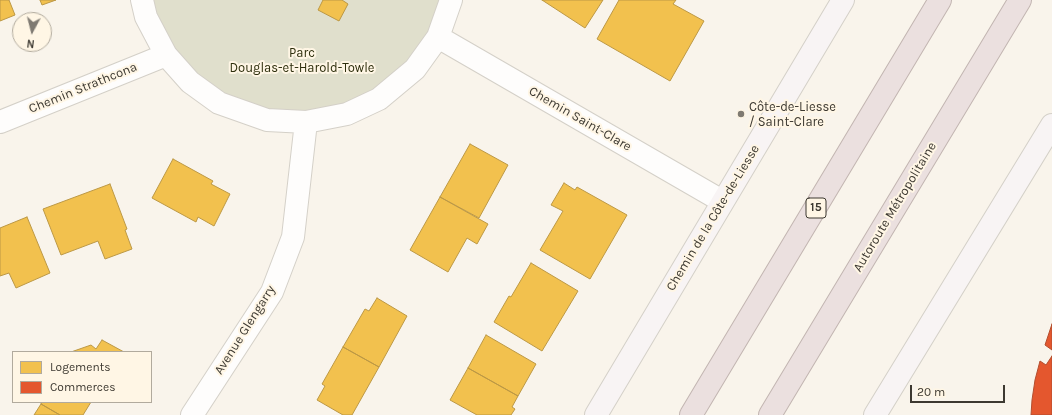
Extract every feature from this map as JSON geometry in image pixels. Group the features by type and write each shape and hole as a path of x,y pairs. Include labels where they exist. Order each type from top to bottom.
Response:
{"highway":[{"name":"15","path":"691,415 940,0"},
{"name":"Autoroute Métropolitaine","path":"770,415 1020,0"}],"main road":[{"name":"Chemin de la Côte-de-Liesse","path":"596,415 843,0"},
{"path":"875,415 1052,125"}],"street":[{"path":"142,0 146,17 166,55 190,82 219,103 267,120 306,122 347,114 379,99 415,69 438,37 451,0"},
{"name":"Chemin Saint-Clare","path":"438,37 722,201"},
{"name":"Chemin Strathcona","path":"0,122 166,55"},
{"name":"Avenue Glengarry","path":"192,415 272,292 293,237 306,122"}],"green space":[{"name":"Parc Douglas-et-Harold-Towle","path":"142,0 451,0 438,37 379,99 306,122 190,82"}],"building: Logements":[{"path":"0,0 9,0 14,12 12,12 12,16 0,21"},
{"path":"40,0 56,0 42,5"},
{"path":"323,0 342,0 348,4 339,21 318,10"},
{"path":"542,0 603,0 585,28"},
{"path":"619,0 676,0 673,4 704,21 670,81 597,39"},
{"path":"470,144 508,165 479,218 440,197"},
{"path":"173,159 213,181 211,184 230,194 214,226 198,217 196,222 152,198"},
{"path":"564,183 575,190 577,187 627,215 590,279 540,250 563,211 551,205"},
{"path":"110,184 127,229 125,230 132,249 105,259 98,241 61,255 43,209"},
{"path":"440,197 488,224 477,244 467,238 448,272 410,250"},
{"path":"27,217 50,273 16,288 9,273 0,276 0,228"},
{"path":"531,263 578,291 542,351 494,322"},
{"path":"377,298 407,316 379,367 343,347 365,309 369,311"},
{"path":"486,335 536,364 518,396 468,368"},
{"path":"102,340 122,351 74,351 91,345 96,349"},
{"path":"343,347 379,367 352,415 343,415 317,400 325,386 322,384"},
{"path":"468,368 518,396 512,407 515,409 511,415 477,415 450,400"},
{"path":"90,403 83,415 60,415 41,404"},
{"path":"41,404 60,415 34,415"}],"building: Commerces":[{"path":"1052,324 1052,350 1045,345"},
{"path":"1052,356 1052,415 1031,415 1035,380 1040,361 1046,365"}],"place":[{"name":"Côte-de-Liesse / Saint-Clare","path":"741,114"}]}
